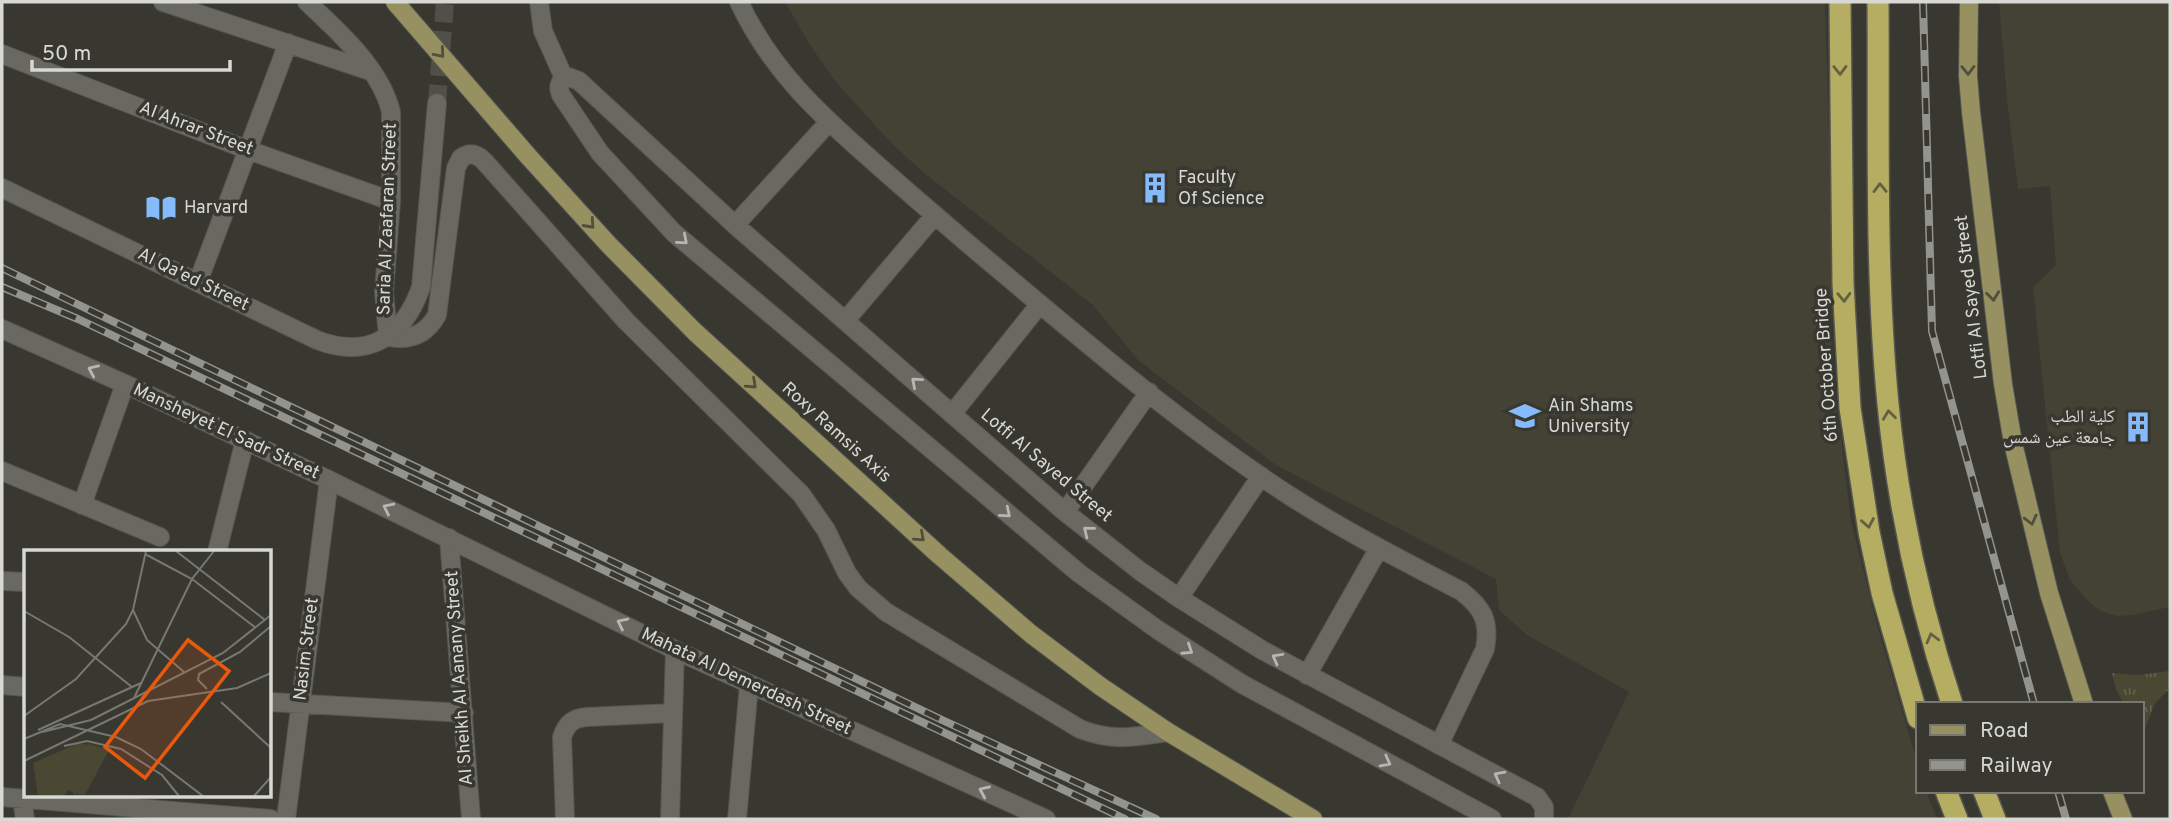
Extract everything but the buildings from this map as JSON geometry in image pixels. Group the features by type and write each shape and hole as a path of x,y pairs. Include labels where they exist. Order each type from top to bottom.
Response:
{"highway":[{"name":"6th October Bridge","path":"1840,2 1843,283 1850,408 1869,532 1882,593 1916,711"},
{"path":"1878,2 1881,284 1888,405 1906,526 1933,644 1951,702"},
{"path":"1947,793 1957,819"},
{"path":"1985,793 1995,819"}],"main road":[{"name":"Roxy Ramsis Axis","path":"395,2 591,225 695,332 929,546 1031,634 1100,686 1168,732 1313,819"},
{"name":"Lotfi Al Sayed Street","path":"1969,2 1968,76 1971,112 2003,384 2031,523 2049,593 2083,702"},
{"path":"2113,793 2123,819"}],"street":[{"path":"163,2 370,71"},
{"name":"Saria Al Zaafaran Street","path":"307,2 348,41 386,96 391,112 391,201 384,292 388,337"},
{"path":"539,2 543,31 564,78 560,83 561,94 588,137 618,175 674,233 1070,566 1158,630 1242,684 1492,819"},
{"path":"739,2 751,27 786,78 829,122 1040,304 1204,436 1261,476 1318,513 1475,601 1484,616 1488,633 1485,649 1440,745"},
{"path":"198,282 288,43"},
{"name":"Al Ahrar Street","path":"2,54 248,150 391,201"},
{"name":"Lotfi Al Sayed Street","path":"564,78 574,77 579,81 735,225 1065,512 1130,563 1179,598 1262,650 1536,797 1544,807 1544,819"},
{"name":"Saria Al Zaafaran Street","path":"388,337 410,313 421,287 437,103"},
{"path":"735,225 829,122"},
{"name":"Al Qa'ed Street","path":"2,188 301,333 332,346 362,346 388,337 398,339 417,335 432,323 436,315 458,162 465,155 476,155 642,337 801,494 826,530 847,573 873,602 1080,729 1112,738 1168,732"},
{"path":"845,321 935,215"},
{"path":"952,414 1040,304"},
{"name":"Mansheyet El Sadr Street","path":"2,329 125,384 449,538"},
{"path":"82,505 125,384"},
{"path":"1065,512 1149,392"},
{"path":"217,550 244,440"},
{"path":"2,471 160,537"},
{"path":"1179,598 1261,476"},
{"name":"Nasim Street","path":"286,819 329,480"},
{"name":"Mahata Al Demerdash Street","path":"449,538 749,685 1046,819"},
{"name":"Al Sheikh Al Aanany Street","path":"449,538 471,819"},
{"path":"1307,675 1378,548"},
{"path":"2,581 24,582"},
{"path":"670,819 675,650"},
{"path":"2,685 24,687"},
{"path":"737,819 749,685"},
{"path":"271,702 464,713"},
{"path":"565,819 562,737 566,725 575,718 673,713"},
{"path":"2,797 89,812 271,819"},
{"path":"22,799 25,819"}],"shaded area":[{"name":"Ain Shams University","path":"785,2 1825,2 1831,204 1832,367 1851,521 1877,625 1916,758 1916,793 1927,793 1937,819 1568,819 1629,692 1527,635 1499,610 1496,579 1276,465 1138,360 1093,305 924,173 892,144 836,82"},
{"path":"1999,2 2170,2 2170,607 2117,616 2101,611 2089,602 2070,580 2060,553 2033,287 2056,265 2050,186 2018,189"}],"green space":[{"path":"2170,671 2170,688 2155,703 2145,728 2144,702 2123,702 2112,673 2138,675"}],"tunnel":[{"path":"437,103 445,2"}],"railway":[{"path":"1923,2 1932,331 2033,702"},
{"path":"2,268 940,719 1156,819"},
{"path":"2,287 78,319 1125,819"},
{"path":"2059,793 2066,819"}],"place":[{"name":"Faculty Of Science","path":"1155,188"},
{"name":"Harvard","path":"161,208"},
{"name":"Ain Shams University","path":"1525,416"},
{"name":"كلية الطب جامعة عين شمس","path":"2138,427"}]}
